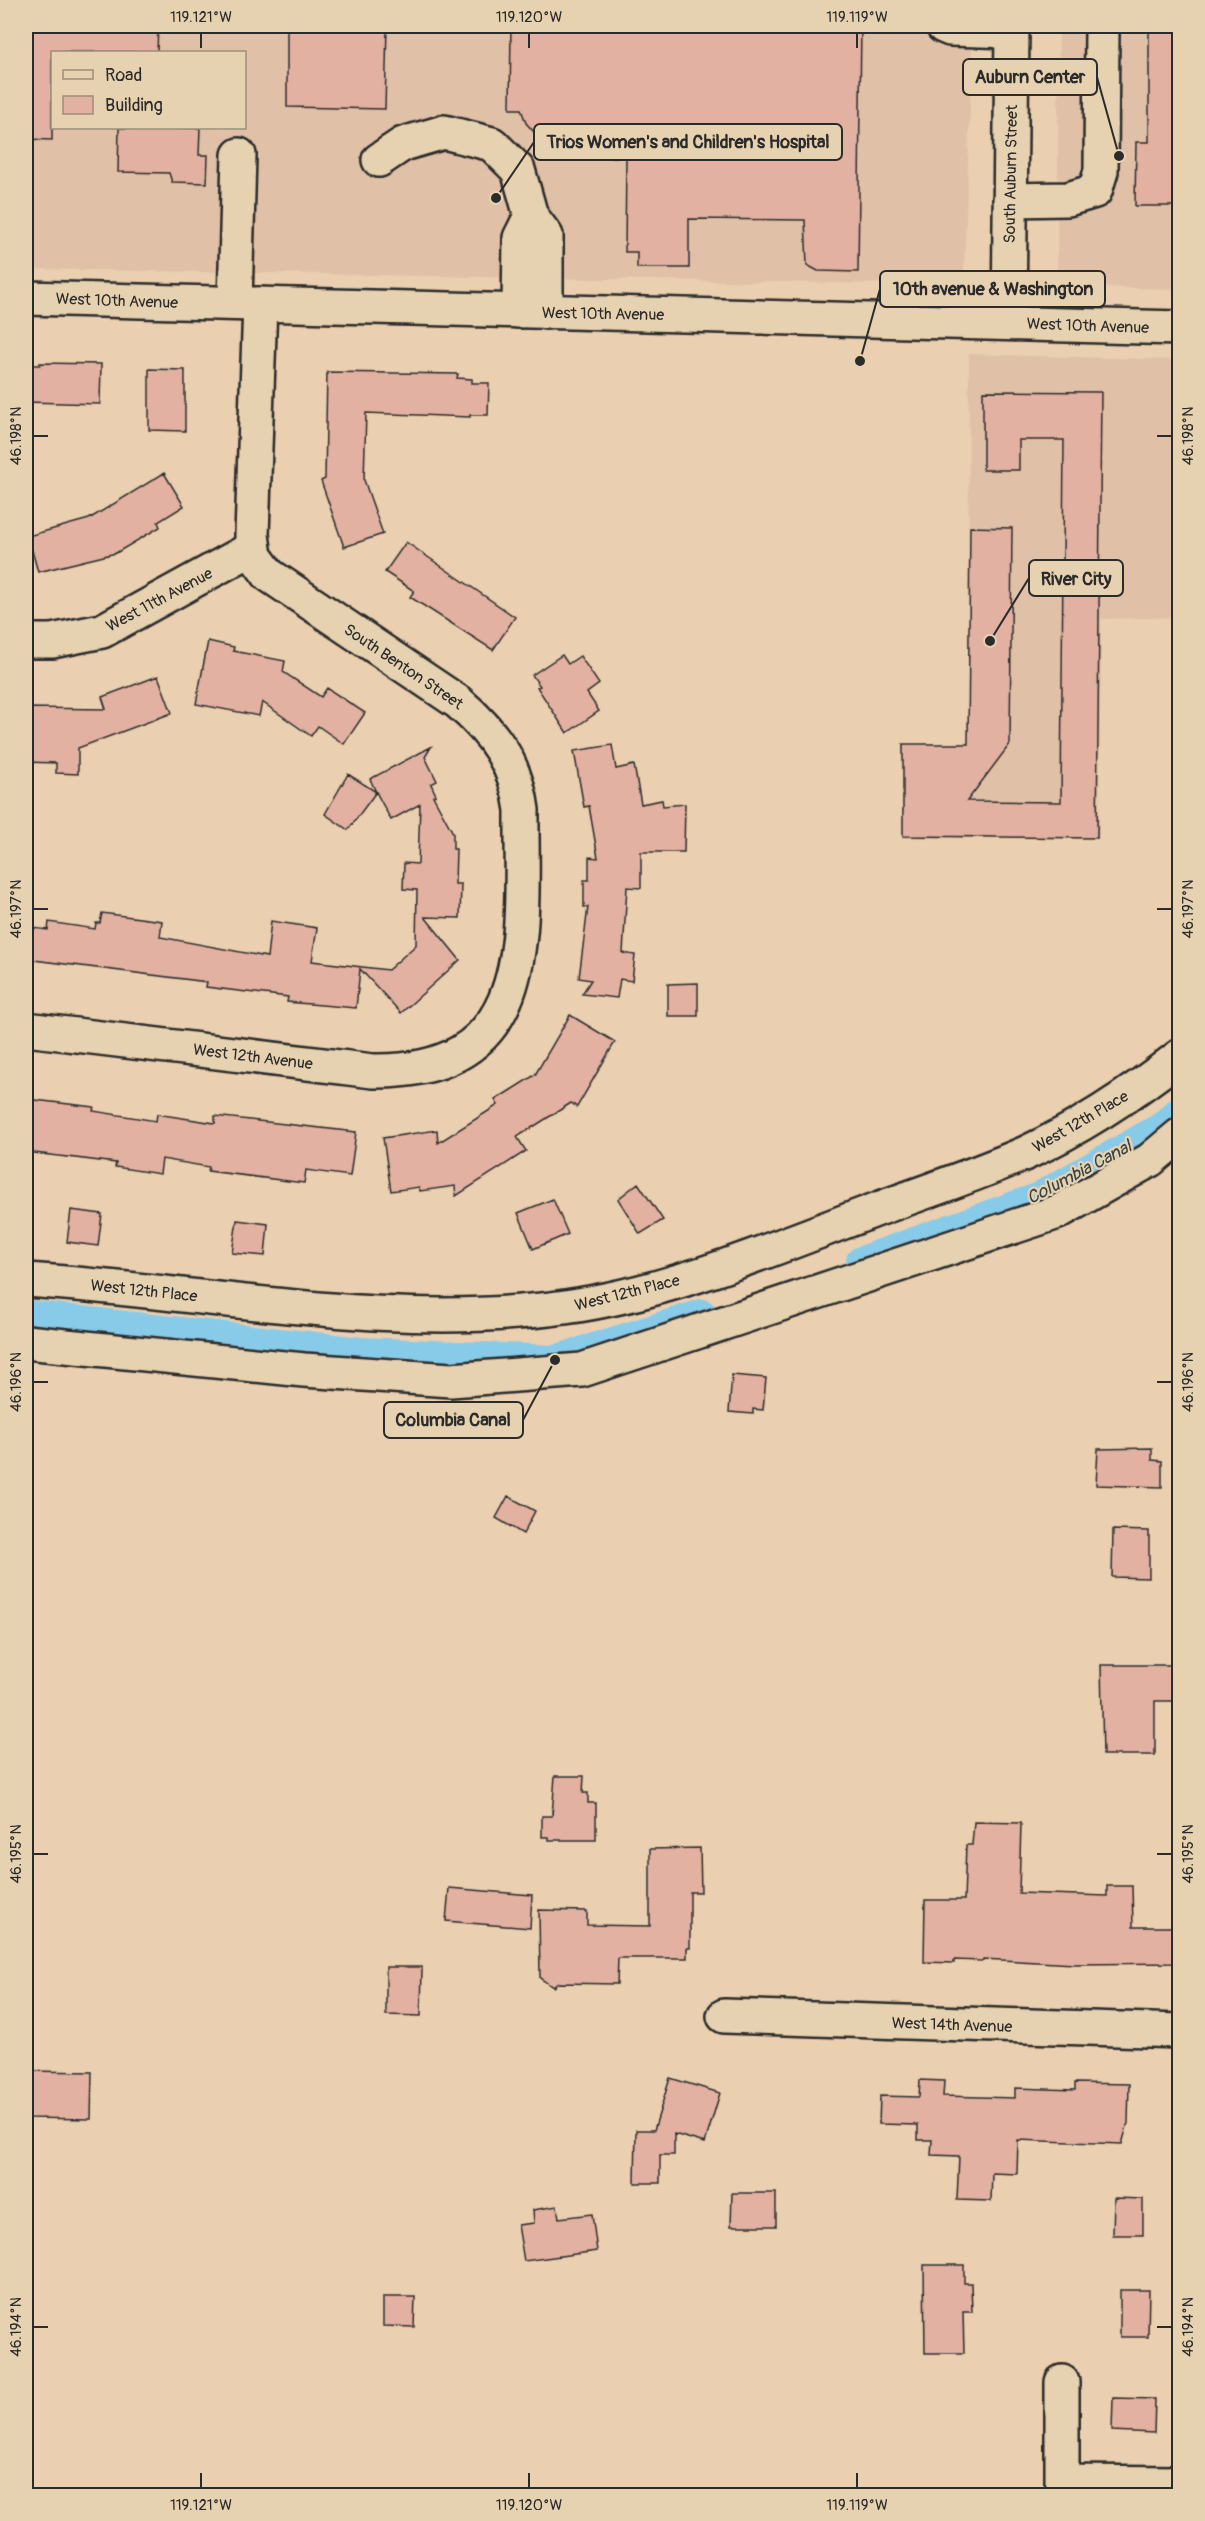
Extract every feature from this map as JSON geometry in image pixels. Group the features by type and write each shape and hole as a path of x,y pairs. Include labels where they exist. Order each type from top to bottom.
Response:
{"street":[{"path":"943,26 950,29 1012,28"},
{"path":"1010,200 1068,199 1095,191 1101,171 1102,26"},
{"name":"South Auburn Street","path":"1009,323 1012,28"},
{"path":"379,160 403,144 444,132 492,144 518,170 531,216 546,236 532,311"},
{"path":"239,155 247,304 253,548"},
{"name":"West 10th Avenue","path":"26,298 1179,328"},
{"name":"West 11th Avenue","path":"26,641 68,639 102,631 253,548"},
{"name":"South Benton Street","path":"253,548 260,565 269,575 458,702 483,723 510,764 519,789 522,810 521,942 517,970 508,995 495,1019 475,1041"},
{"name":"West 12th Avenue","path":"26,1029 373,1071 401,1072 427,1067 452,1058 475,1041"},
{"name":"West 12th Place","path":"26,1280 400,1314 564,1308 612,1299 734,1263 1026,1152 1109,1106 1179,1056"},
{"path":"26,1342 304,1370 451,1380 582,1370 1058,1212 1150,1160 1179,1135"},
{"name":"West 14th Avenue","path":"724,2016 1179,2031"},
{"path":"1062,2382 1062,2489 1179,2483"}],"shaded area":[{"path":"26,26 973,26 964,269 951,285 26,269"},
{"path":"1059,26 1179,26 1179,289 1057,286"},
{"path":"969,354 1179,360 1179,617 1101,619 1099,839 902,838 902,745 968,742"}],"building":[{"path":"26,26 158,26 157,51 51,51 52,140 26,139"},
{"path":"287,26 387,26 385,109 287,107"},
{"path":"511,26 861,26 858,272 818,271 807,265 805,220 689,219 689,268 637,268 637,252 625,252 626,157 558,156 558,147 543,142 526,123 521,109 510,109"},
{"path":"1149,26 1179,26 1179,206 1135,206 1136,142 1149,142"},
{"path":"119,129 200,129 199,155 208,155 207,183 172,182 169,173 118,172"},
{"path":"40,363 101,364 100,404 26,402 26,365 40,365"},
{"path":"149,369 185,370 185,431 149,430"},
{"path":"327,372 458,374 457,378 472,379 472,383 489,383 488,415 470,415 470,417 366,413 364,480 383,534 344,547 321,481 325,479"},
{"path":"983,391 1101,392 1097,838 903,836 903,744 968,744 970,527 1012,528 1010,744 967,801 1061,802 1064,440 1019,440 1019,470 983,470"},
{"path":"164,473 184,506 158,522 160,527 116,553 38,572 28,536 89,519"},
{"path":"406,542 515,617 493,650 410,597 414,591 385,572"},
{"path":"208,641 234,647 233,651 285,661 283,672 321,697 327,688 365,713 344,744 318,726 311,736 262,702 259,716 196,704"},
{"path":"562,655 568,664 580,656 599,684 587,693 599,711 567,733 537,687 540,686 532,675"},
{"path":"158,676 172,713 78,748 78,774 56,773 56,763 26,762 26,708 106,709 102,697"},
{"path":"612,745 616,769 634,765 641,804 662,800 663,806 685,804 684,852 641,852 641,888 627,887 623,953 635,955 632,981 620,979 617,998 582,994 591,980 579,978 588,907 584,907 584,880 589,880 589,857 598,858 589,806 584,807 574,751"},
{"path":"431,747 425,757 437,781 431,784 436,795 433,796 453,833 453,849 456,849 455,884 461,884 460,918 425,917 460,960 401,1013 360,969 356,1008 287,1002 288,997 206,987 207,982 26,959 26,927 48,930 49,922 95,929 96,923 100,923 102,913 162,921 160,937 267,957 271,921 317,928 312,961 388,970 416,945 417,890 403,889 404,863 418,864 420,804 391,820 370,779"},
{"path":"348,774 376,792 348,830 325,814"},
{"path":"698,983 698,1016 668,1016 668,984"},
{"path":"570,1015 615,1042 577,1107 571,1103 517,1137 526,1151 456,1196 455,1186 420,1191 419,1187 391,1191 383,1138 437,1130 438,1143 498,1105 495,1100 535,1075"},
{"path":"26,1099 94,1107 93,1111 156,1121 157,1114 215,1123 215,1116 356,1132 350,1176 306,1170 304,1183 208,1171 209,1167 162,1159 160,1174 115,1167 116,1163 26,1152"},
{"path":"638,1183 663,1220 640,1234 618,1199"},
{"path":"553,1199 568,1234 533,1249 518,1213"},
{"path":"71,1210 102,1214 98,1246 67,1242"},
{"path":"237,1220 268,1224 265,1256 232,1253"},
{"path":"732,1375 766,1378 763,1410 753,1409 753,1414 729,1412"},
{"path":"1152,1448 1152,1460 1162,1461 1162,1487 1096,1485 1098,1449"},
{"path":"508,1496 535,1511 523,1534 496,1518"},
{"path":"1113,1530 1149,1531 1149,1578 1112,1577"},
{"path":"1101,1665 1176,1665 1175,1701 1155,1701 1155,1755 1103,1755"},
{"path":"555,1776 584,1776 583,1793 588,1793 588,1803 596,1803 596,1840 549,1840 549,1837 542,1837 542,1816 552,1816"},
{"path":"974,1822 1021,1823 1019,1893 1107,1896 1107,1886 1132,1886 1133,1927 1179,1927 1179,1963 1075,1964 983,1959 983,1961 954,1960 954,1963 924,1962 925,1900 964,1900 966,1845 972,1845"},
{"path":"700,1848 701,1892 690,1892 690,1948 687,1948 687,1958 618,1958 617,1984 558,1983 553,1987 540,1978 539,1910 587,1911 587,1925 650,1926 650,1849"},
{"path":"449,1888 532,1895 530,1928 446,1921"},
{"path":"386,1967 422,1967 421,2016 386,2015"},
{"path":"26,2071 92,2072 91,2119 26,2118"},
{"path":"670,2078 720,2093 705,2143 674,2134 674,2155 660,2155 660,2183 635,2183 636,2130 654,2130"},
{"path":"920,2080 944,2081 943,2096 1015,2098 1015,2088 1075,2090 1075,2083 1129,2084 1128,2123 1122,2144 1018,2140 1017,2174 992,2173 991,2201 957,2200 959,2156 931,2155 932,2140 918,2140 918,2125 879,2124 880,2096 919,2097"},
{"path":"732,2193 776,2193 776,2226 731,2226"},
{"path":"1114,2198 1143,2199 1143,2235 1113,2235"},
{"path":"557,2206 559,2218 592,2214 597,2251 524,2261 518,2225 534,2223 533,2210"},
{"path":"924,2265 964,2265 964,2283 971,2283 972,2312 963,2312 964,2353 925,2353"},
{"path":"1120,2290 1149,2290 1148,2337 1120,2337"},
{"path":"383,2297 415,2297 414,2327 383,2326"},
{"path":"1113,2398 1155,2399 1154,2433 1112,2431"}],"waterway":[{"name":"Columbia Canal","path":"861,1261 1037,1198 1160,1128 1180,1111"},
{"name":"Columbia Canal","path":"26,1315 361,1352 555,1360 702,1314"}],"place":[{"name":"Auburn Center","path":"1119,156"},
{"name":"Trios Women's and Children's Hospital","path":"496,198"},
{"name":"10th avenue & Washington","path":"860,361"},
{"name":"River City","path":"990,641"},
{"name":"Columbia Canal","path":"555,1360"}]}
